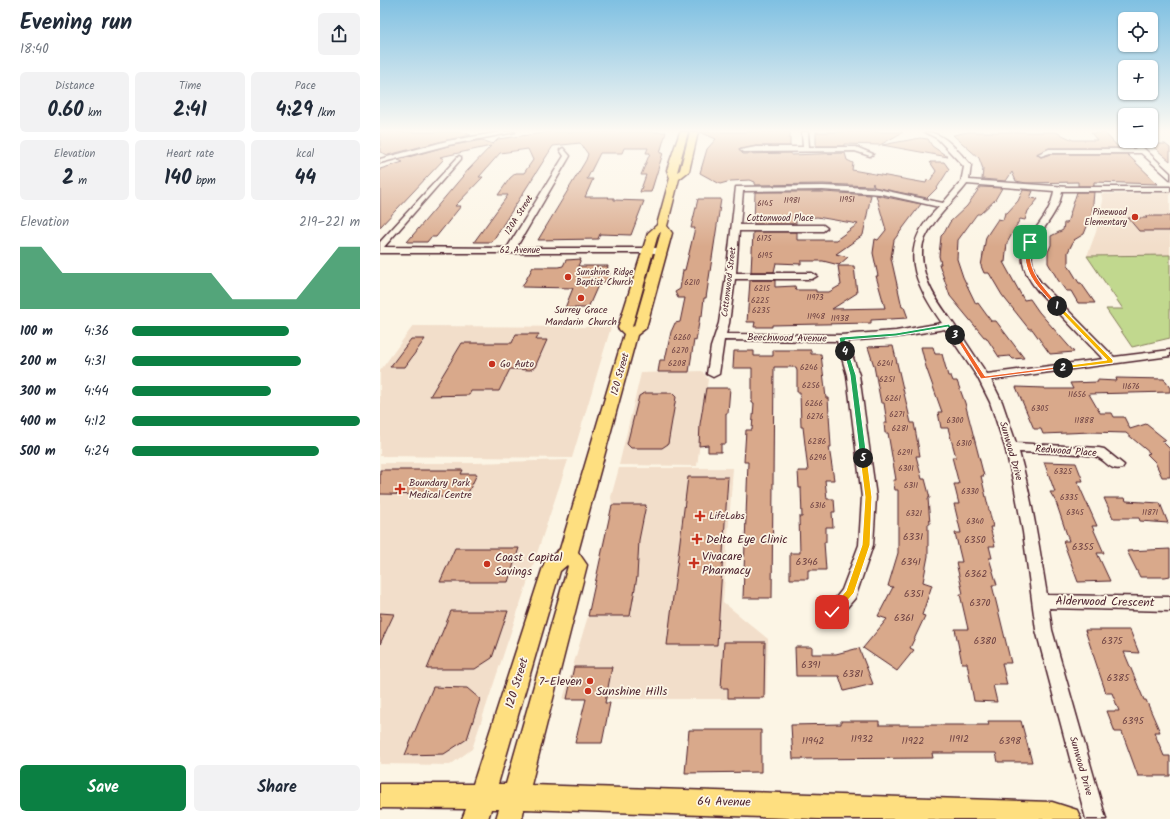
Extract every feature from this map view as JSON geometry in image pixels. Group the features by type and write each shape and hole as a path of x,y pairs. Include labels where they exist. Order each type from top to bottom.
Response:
{"main road":[{"name":"120 Street","path":"479,808 552,567 568,553 631,333 640,328 654,251 653,233 662,226 675,178 672,170"},
{"name":"120 Street","path":"675,178 684,170"},
{"path":"512,808 578,565 568,553"},
{"name":"64 Avenue","path":"380,796 479,808 778,804 1052,814 1068,819"}],"street":[{"path":"380,248 448,170"},
{"name":"120A Street","path":"510,250 558,170"},
{"path":"967,170 965,182 1015,188 1058,190 1170,189"},
{"name":"Sunwood Drive","path":"965,182 952,199 934,216 925,230 918,245 918,266 923,285 935,306 984,378 996,402 1011,447 1028,525 1046,637 1096,819"},
{"name":"Cottonwood Street","path":"713,374 716,346 720,337 731,276 739,189 840,188 874,190 904,195 945,206"},
{"path":"1058,190 1054,210 1030,242 1028,249 1028,264 1035,280 1046,294 1111,362"},
{"name":"Cottonwood Place","path":"736,228 823,228"},
{"name":"62 Avenue","path":"380,248 654,251"},
{"path":"731,276 812,276"},
{"name":"Beechwood Avenue","path":"720,337 841,338 896,334 949,325"},
{"path":"832,612 849,593 866,545 869,497 853,375 841,338"},
{"path":"984,378 1170,353"},
{"name":"Redwood Place","path":"1011,447 1099,452 1117,465"},
{"name":"Alderwood Crescent","path":"1040,601 1170,604"}],"shaded area":[{"name":"Pinewood Elementary","path":"1170,193 1170,255 1087,256 1096,232 1103,201 1101,194"},
{"name":"Go Auto","path":"413,326 611,327 572,458 380,456 380,371"},
{"path":"702,371 708,379 697,466 619,465 641,373"},
{"path":"568,460 472,749 450,765 380,764 380,463 474,463"},
{"path":"619,468 733,468 723,602 768,639 766,699 563,699 588,616 598,576 602,545 612,505 611,497"}],"green space":[{"path":"1170,255 1170,338 1132,347 1106,309 1123,309 1087,256"}],"building":[{"path":"380,170 433,170 380,227"},
{"path":"468,170 485,170 479,177 483,177 455,206 461,206 436,237 431,237 427,242 407,242"},
{"path":"526,170 538,170 492,242 474,242 508,195 498,195 510,178 516,173 524,173"},
{"path":"580,170 591,170 587,179 593,179 585,197 609,197 608,198 614,198 614,200 644,201 631,235 600,234 598,239 538,240"},
{"path":"643,170 658,170 651,192 640,192 646,175 641,175"},
{"path":"701,170 853,170 926,183 927,180 930,181 935,170 948,170 937,188 927,198 874,187 873,183 872,186 823,184 755,185 755,182 750,180 731,181 720,184 700,173"},
{"path":"983,170 1144,170 1158,184 1094,182 1094,186 1078,186 1078,182 1026,183 1016,181 1012,172 1006,181 982,179"},
{"path":"980,187 1002,188 995,200 980,214 977,214 958,240 957,259 963,277 976,304 978,303 991,321 996,321 1024,358 1013,359 1010,356 999,357 986,337 984,337 950,296 939,264 941,264 939,256 941,236 950,222 967,206"},
{"path":"1023,190 1033,191 1030,198 1038,199 1028,211 1025,220 1020,219 1007,243 1005,262 1003,262 1024,300 1030,299 1039,312 1074,352 1050,354 1032,329 1029,329 1002,295 989,273 984,273 981,266 986,237 998,219 1003,220 1005,213 1007,213 1018,201"},
{"path":"755,192 823,192 871,195 863,235 836,254 848,257 839,265 823,261 801,261 801,264 776,263 774,272 751,272 753,232 797,232 797,240 836,240 858,224 817,217 796,219 796,224 754,224"},
{"path":"1077,192 1094,192 1092,214 1084,234 1074,240 1068,252 1068,265 1079,283 1081,283 1095,303 1078,303 1071,291 1066,291 1048,263 1048,252 1051,245 1051,236 1063,230 1064,223 1067,223"},
{"path":"876,195 921,204 894,240 891,258 902,307 904,307 908,318 871,320 871,323 772,325 772,327 754,327 755,322 747,322 750,280 775,280 775,287 795,286 796,290 816,290 816,292 829,292 841,285 838,266 854,266 857,293 832,309 885,308 876,276 878,276 873,253 875,239 878,240 886,230"},
{"path":"698,199 721,199 702,316 700,316 696,341 694,340 689,372 658,372 660,360 665,360 671,332 675,323 680,322 685,298 678,298 675,292 680,289 683,270 685,270 695,228 691,228"},
{"path":"1145,216 1170,216 1170,231 1139,231 1128,218 1147,218"},
{"name":"Sunshine Ridge Baptist Church","path":"581,259 578,266 608,266 607,272 610,273 607,280 599,283 588,308 565,308 573,288 522,287 533,267 558,267 563,266 566,260"},
{"name":"Go Auto","path":"516,334 539,334 536,340 547,340 535,367 530,370 510,369 499,391 471,391 469,395 430,396 462,343 512,343"},
{"path":"411,339 425,339 405,367 390,367"},
{"path":"893,346 911,423 914,423 920,456 916,456 922,479 925,479 930,498 928,498 930,524 928,524 928,556 923,582 932,585 922,615 925,616 910,648 914,650 897,671 863,648 887,619 878,616 893,587 888,586 898,553 898,490 895,490 893,480 896,480 888,433 885,433 884,423 887,423 884,403 881,403 874,366 868,347"},
{"path":"921,347 933,347 935,354 942,354 948,376 951,376 953,381 957,381 965,403 984,476 981,476 993,527 990,527 995,546 989,546 992,558 989,558 997,585 992,585 1011,663 1002,663 1007,685 993,685 997,702 974,701 967,663 962,663 955,629 968,629 960,594 963,594 956,562 962,562 955,533 961,533 954,504 959,504 954,484 959,484 952,457 956,457 948,428 941,428 938,412 942,412 926,367"},
{"path":"773,350 811,350 811,354 821,354 826,398 828,398 831,447 829,447 834,480 825,480 827,499 834,499 835,512 832,512 833,527 826,527 826,542 824,542 826,570 808,570 808,579 790,579 790,553 800,553 799,517 802,517 801,488 799,488 798,471 808,471 803,427 801,427 800,392 797,392 796,367 774,367 772,598 743,598 748,462 744,462 746,430 752,430 754,403 752,403 752,368 733,368 734,351 754,351 754,356 773,356"},
{"path":"1116,378 1164,379 1170,388 1170,392 1089,394 1100,413 1112,413 1114,417 1124,417 1130,429 1146,424 1166,440 1162,441 1170,449 1170,477 1162,477 1155,462 1147,454 1150,453 1126,433 1091,432 1043,434 1041,429 1034,429 1016,387 1073,389 1070,383 1098,382 1097,380 1117,381"},
{"path":"706,388 730,388 728,413 726,413 726,444 721,444 721,452 708,452 708,445 699,446 700,424"},
{"path":"644,393 672,393 676,397 668,444 662,448 631,448 627,444 639,396"},
{"path":"1044,462 1076,463 1083,481 1077,481 1097,526 1092,526 1104,553 1097,553 1110,581 1078,582 1063,541 1069,541 1056,502 1050,492 1055,492"},
{"path":"380,470 463,470 461,474 477,474 466,497 433,497 434,495 380,494"},
{"path":"688,477 728,477 717,645 667,645"},
{"path":"1104,498 1125,498 1126,501 1160,503 1168,523 1140,521 1139,518 1113,518"},
{"path":"612,505 646,505 639,540 637,577 630,616 588,616"},
{"path":"455,548 519,548 508,582 440,582"},
{"path":"1170,549 1170,576 1165,577 1140,577 1127,551"},
{"path":"451,611 508,611 492,658 475,669 427,669"},
{"path":"380,613 394,614 380,644"},
{"path":"1085,630 1130,630 1139,653 1124,652 1144,700 1146,700 1160,732 1154,732 1164,756 1170,756 1170,776 1138,776 1122,732 1115,732 1107,711 1119,711 1112,693 1106,693"},
{"path":"724,642 765,642 764,698 728,698 728,688 721,688"},
{"path":"795,647 812,647 812,654 836,654 859,648 873,684 844,691 839,676 796,676"},
{"path":"574,667 612,667 605,703 610,703 602,743 575,743 586,699 567,699"},
{"path":"433,687 467,688 480,699 467,739 444,754 405,755"},
{"path":"841,721 879,721 879,725 989,725 988,721 1021,721 1032,762 998,762 996,753 932,753 933,758 793,759 791,725 841,724"},
{"path":"689,730 761,730 761,772 685,773"}],"place":[{"name":"Pinewood Elementary","path":"1135,217"},
{"name":"Sunshine Ridge Baptist Church","path":"568,277"},
{"name":"Surrey Grace Mandarin Church","path":"581,298"},
{"name":"Go Auto","path":"492,364"},
{"name":"Boundary Park Medical Centre","path":"400,489"},
{"name":"LifeLabs","path":"700,516"},
{"name":"Delta Eye Clinic","path":"697,539"},
{"name":"Vivacare Pharmacy","path":"694,563"},
{"name":"Coast Capital Savings","path":"487,564"},
{"name":"7-Eleven","path":"590,681"},
{"name":"Sunshine Hills","path":"588,691"}],"route":[{"path":"832,612 849,593 866,545 869,497 853,375 841,338 896,334 949,325 984,378 1111,362 1046,294 1035,280 1028,264 1028,249 1030,242"}]}
